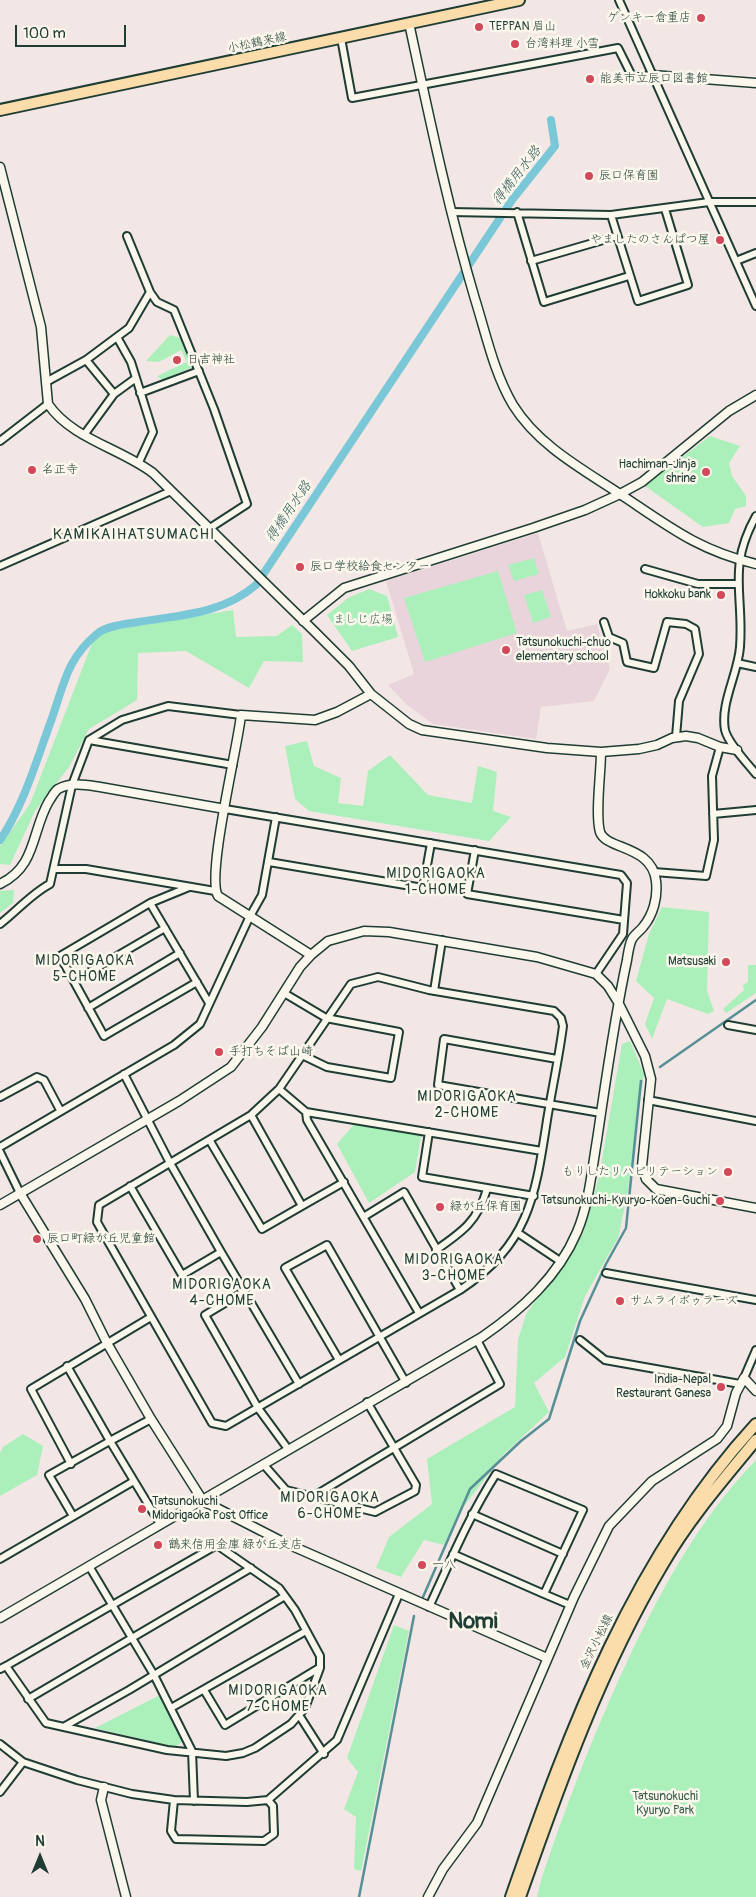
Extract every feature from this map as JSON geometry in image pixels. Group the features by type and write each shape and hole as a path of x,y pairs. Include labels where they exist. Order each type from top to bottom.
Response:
{"main road":[{"name":"小松鶴来線","path":"0,110 519,0"},
{"name":"金沢小松線","path":"510,1897 545,1799 591,1683 633,1599 680,1520 720,1465 756,1424"},
{"name":"金沢小松線","path":"520,1897 572,1754 620,1643 664,1562 690,1522 756,1440"}],"street":[{"path":"619,0 756,306"},
{"path":"409,23 421,84 463,257 495,367 513,405 539,436 563,456 689,540 704,548 756,564"},
{"path":"341,38 352,98 618,48 633,78 652,75 756,83"},
{"path":"0,167 41,327 48,404 65,423 84,435 139,462 210,528 349,666 371,694 409,724 430,732 548,748 602,752 639,749 676,738 698,738 720,747 737,750"},
{"path":"451,212 612,215 709,202 756,202"},
{"path":"612,215 638,301 688,285 665,209"},
{"path":"517,212 544,302 629,276"},
{"path":"127,236 150,292 157,302 174,310 199,371 247,504 210,528"},
{"path":"531,261 617,236"},
{"path":"736,261 756,253"},
{"path":"46,382 86,360 130,328 150,292"},
{"path":"117,337 131,362 153,432 139,462"},
{"path":"86,360 114,394"},
{"path":"140,393 199,371"},
{"path":"84,435 114,394 136,378"},
{"path":"303,621 344,588 533,528 585,510 620,494 642,482 729,411 756,395"},
{"path":"0,441 48,404"},
{"path":"0,566 171,491"},
{"path":"756,516 744,542 739,560 740,646 726,712 725,731 756,774"},
{"path":"645,569 698,584 738,584"},
{"path":"604,622 609,637 623,643 627,662 654,668 668,622 686,624 695,629 699,654 679,701 676,738"},
{"path":"737,663 756,668"},
{"path":"0,924 24,905 36,892 50,884 55,869 72,785 89,740 122,720 168,706 242,715 315,720 337,712 371,694"},
{"path":"242,715 217,859 215,891 218,896 249,918 311,955"},
{"path":"89,740 233,765"},
{"path":"654,872 706,876 714,840 712,776 720,747"},
{"path":"0,1618 160,1524 264,1466 288,1449 367,1402 406,1383 477,1340 515,1314 541,1288 560,1261 578,1232 589,1189 618,1002 632,938 643,927 655,903 654,872 648,862 636,853 606,839 600,833 602,752"},
{"path":"0,884 13,877 26,864 47,805 56,790 72,785 100,787 621,875 627,883 623,934 596,974"},
{"path":"713,814 756,810"},
{"path":"0,1147 190,1034 200,1024 249,918 262,895 276,817"},
{"path":"269,862 423,888 431,843"},
{"path":"475,850 467,894 624,920"},
{"path":"55,869 86,869 215,891"},
{"path":"189,886 150,904 60,956 104,1036 197,982"},
{"path":"150,904 209,1004"},
{"path":"74,981 165,928"},
{"path":"0,1205 149,1119 231,1067 262,1027 311,955 328,941 364,931 389,932 537,957 596,974 608,986 618,1002 645,1056 651,1079 642,1166 646,1179 656,1189 756,1208"},
{"path":"434,991 442,940"},
{"path":"88,1008 180,953"},
{"path":"378,977 434,991 554,1011 561,1018 563,1026 534,1196 527,1216 518,1233 502,1255 484,1274 460,1290 226,1426 212,1422 151,1317 97,1222 99,1205 251,1115 279,1089 304,1056 326,1018 351,984 378,977"},
{"path":"284,993 326,1018 399,1032 391,1078 327,1068 304,1056"},
{"path":"728,1025 756,1030"},
{"path":"557,1059 444,1039 438,1085 601,1113"},
{"path":"124,1074 149,1119 170,1163 299,1384"},
{"path":"0,1097 37,1078 44,1080 60,1110"},
{"path":"279,1089 306,1112 542,1151"},
{"path":"648,1100 756,1121"},
{"path":"306,1112 306,1120 364,1216 419,1313"},
{"path":"251,1115 302,1206"},
{"path":"429,1132 422,1177 534,1196"},
{"path":"210,1141 262,1229 344,1182"},
{"path":"0,1152 20,1193 85,1300 151,1420 203,1501 275,1539 547,1658"},
{"path":"130,1186 182,1275 221,1252"},
{"path":"436,1250 464,1231 482,1207 487,1189"},
{"path":"364,1216 404,1192 460,1290"},
{"path":"518,1233 560,1261"},
{"path":"339,1360 285,1268 327,1245 406,1383"},
{"path":"606,1273 756,1300"},
{"path":"245,1291 205,1314 258,1408 288,1449"},
{"path":"71,1464 31,1389 151,1317"},
{"path":"314,1496 500,1384 477,1340"},
{"path":"580,1340 605,1360 742,1381 756,1391"},
{"path":"428,1897 443,1868 477,1823 593,1554 609,1526 652,1481 718,1440 728,1426 742,1381 756,1350"},
{"path":"67,1366 160,1524"},
{"path":"264,1466 286,1490 375,1512 415,1491 416,1485 367,1402"},
{"path":"73,1516 49,1475 151,1420"},
{"path":"429,1607 472,1514 496,1474 582,1510 544,1594"},
{"path":"0,1560 134,1481"},
{"path":"472,1514 563,1554"},
{"path":"217,1545 279,1588 320,1656 320,1668 305,1708 291,1724 243,1753 226,1756 159,1748 46,1723 3,1667 112,1605 217,1545"},
{"path":"453,1554 570,1606"},
{"path":"89,1566 154,1674 192,1752 194,1801"},
{"path":"28,1700 251,1568"},
{"path":"0,1744 23,1762 104,1787 174,1800 248,1802 268,1800 324,1754 337,1740 399,1594"},
{"path":"65,1726 285,1596"},
{"path":"171,1708 306,1631"},
{"path":"204,1690 224,1725 320,1668"},
{"path":"299,1715 324,1754"},
{"path":"0,1792 23,1762"},
{"path":"104,1787 101,1800 126,1897"},
{"path":"174,1800 171,1831 176,1839 264,1841 274,1834 273,1806 268,1800"}],"shaded area":[{"name":"Tatsunokuchi-chuo elementary school","path":"538,533 567,631 597,624 610,669 594,701 541,707 536,739 433,724 407,705 388,685 414,674 386,581"}],"green space":[{"path":"170,335 181,338 195,366 162,380 157,376 187,362 181,350 159,362 146,361"},
{"path":"710,436 740,446 729,463 732,476 746,496 746,506 735,509 729,523 703,527 645,486"},
{"path":"534,558 539,574 514,581 508,565"},
{"path":"498,571 517,633 425,662 404,598"},
{"name":"ましじ広場","path":"369,589 387,596 398,637 352,651 327,615 348,598"},
{"path":"542,590 551,617 533,623 524,595"},
{"path":"233,610 236,637 277,636 292,625 302,634 303,662 264,661 249,688 186,651 138,653 137,700 89,729 69,767 35,811 10,865 0,864 0,846 30,804 96,633"},
{"path":"307,741 314,766 341,778 338,803 363,806 368,771 390,755 428,795 472,803 478,766 497,772 493,811 511,817 489,841 309,811 295,799 285,746"},
{"path":"14,890 13,903 0,913 0,891"},
{"path":"662,907 709,912 707,991 714,1011 708,1014 667,999 652,1039 645,1024 654,998 636,981 649,934"},
{"path":"748,965 756,965 756,993 726,1013 723,1009 744,990 743,985 748,982"},
{"path":"630,1041 644,1074 627,1196 618,1238 585,1296 565,1357 534,1383 549,1412 503,1455 462,1509 444,1545 424,1540 401,1577 376,1568 389,1537 432,1504 427,1459 515,1407 518,1340 526,1314 583,1234 599,1177 622,1044"},
{"path":"357,1121 421,1136 415,1172 369,1203 337,1144"},
{"path":"23,1434 43,1446 37,1475 0,1496 0,1453 3,1447"},
{"name":"Tatsunokuchi Kyuryo Park","path":"756,1460 756,1897 537,1897 542,1877 588,1751 648,1619 696,1535 734,1484"},
{"path":"394,1625 409,1631 361,1871 354,1869 356,1817 344,1809 358,1772 347,1758"},
{"path":"160,1695 183,1741 175,1747 95,1728"}],"waterway":[{"name":"得橋用水路","path":"0,840 23,798 67,673 79,653 98,633 107,628 215,608 243,595 256,585 512,200 555,146 551,120"},
{"path":"660,1067 756,1000"},
{"path":"423,1597 470,1489 521,1441 549,1419 580,1321 606,1264 626,1228 641,1081"},
{"path":"359,1897 414,1616"}],"place":[{"name":"ゲンキー倉重店","path":"701,18"},
{"name":"TEPPAN 眉山","path":"479,27"},
{"name":"台湾料理 小雪","path":"515,44"},
{"name":"能美市立辰口図書館","path":"590,79"},
{"name":"辰口保育園","path":"589,176"},
{"name":"やましたのさんぱつ屋","path":"720,240"},
{"name":"日吉神社","path":"177,360"},
{"name":"名正寺","path":"32,470"},
{"name":"Hachiman-Jinja shrine","path":"706,472"},
{"name":"辰口学校給食センター","path":"300,567"},
{"name":"Hokkoku bank","path":"721,595"},
{"name":"Tatsunokuchi-chuo elementary school","path":"506,650"},
{"name":"Matsusaki","path":"726,962"},
{"name":"手打ちそば山崎","path":"219,1052"},
{"name":"もりしたリハビリテーション","path":"728,1172"},
{"name":"Tatsunokuchi-Kyuryo-Koen-Guchi","path":"720,1201"},
{"name":"緑が丘保育園","path":"440,1207"},
{"name":"辰口町緑が丘児童館","path":"37,1239"},
{"name":"サムライボゥラーズ","path":"620,1301"},
{"name":"India-Nepal Restaurant Ganesa","path":"721,1387"},
{"name":"Tatsunokuchi Midorigaoka Post Office","path":"142,1509"},
{"name":"鶴来信用金庫 緑が丘支店","path":"158,1545"},
{"name":"一八","path":"422,1565"}],"district":[{"name":"KAMIKAIHATSUMACHI","path":"134,535"},
{"name":"MIDORIGAOKA 1-CHOME","path":"436,882"},
{"name":"MIDORIGAOKA 5-CHOME","path":"85,970"},
{"name":"MIDORIGAOKA 2-CHOME","path":"467,1106"},
{"name":"MIDORIGAOKA 3-CHOME","path":"454,1268"},
{"name":"MIDORIGAOKA 4-CHOME","path":"222,1294"},
{"name":"MIDORIGAOKA 6-CHOME","path":"330,1506"},
{"name":"Nomi","path":"473,1622"},
{"name":"MIDORIGAOKA 7-CHOME","path":"278,1699"}]}
